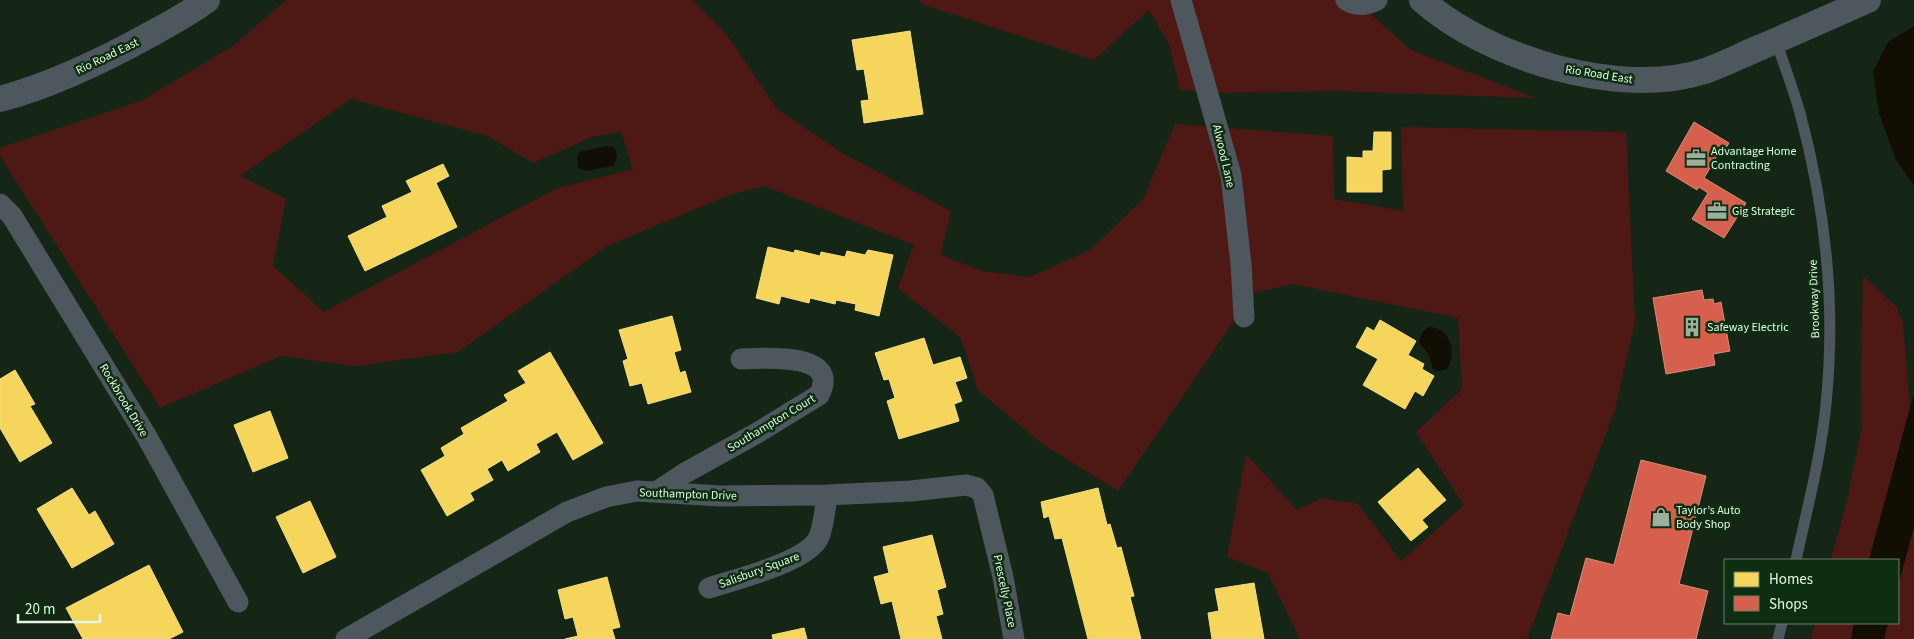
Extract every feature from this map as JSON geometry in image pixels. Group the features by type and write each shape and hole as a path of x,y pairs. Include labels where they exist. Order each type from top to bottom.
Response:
{"street":[{"name":"Rio Road East","path":"0,99 20,94 79,70 133,44 192,11 207,0"},
{"name":"Alwood Lane","path":"1181,0 1231,174 1242,264 1244,317"},
{"path":"1346,0 1351,4 1367,5 1377,0"},
{"name":"Rio Road East","path":"1422,0 1435,11 1475,36 1516,55 1552,66 1604,77 1633,80 1669,79 1705,71 1868,0"},
{"name":"Rockbrook Drive","path":"0,204 12,216 147,437 238,602"},
{"name":"Southampton Court","path":"656,492 685,473 757,434 819,395 823,387 822,373 814,365 803,361 773,358 741,359"},
{"name":"Southampton Drive","path":"346,639 567,512 606,497 637,492 722,496 827,495 911,491 966,485 977,488 983,494 995,544"},
{"name":"Salisbury Square","path":"709,588 796,558 810,550 819,536 827,495"},
{"name":"Prescelly Place","path":"995,544 1014,639"}],"lane":[{"name":"Brookway Drive","path":"1776,41 1800,112 1816,185 1827,259 1830,331 1823,431 1796,559"},
{"path":"1778,639 1782,624"}],"shaded area":[{"path":"286,0 693,0 727,35 777,109 842,153 951,211 941,255 982,271 1030,277 1090,250 1143,199 1175,124 1333,136 1334,199 1403,211 1401,127 1626,132 1635,321 1615,410 1527,639 1300,639 1268,573 1227,557 1246,454 1297,510 1322,498 1358,504 1401,561 1464,505 1416,432 1462,389 1458,318 1293,284 1253,293 1118,491 1044,445 978,390 961,338 898,288 914,245 764,186 732,194 607,246 458,352 355,366 281,356 160,408 0,156 0,148 141,101 233,46","holes":["351,99 487,136 533,163 592,137 621,132 633,169 555,189 324,312 273,266 286,199 240,176"]},
{"path":"919,0 1365,0 1373,16 1411,50 1536,98 1337,91 1219,93 1180,90 1169,44 1149,10 1094,60 924,5"},
{"path":"1914,26 1914,186 1895,158 1879,113 1873,72 1888,42"},
{"path":"607,146 615,148 617,158 613,166 586,171 578,168 579,152"},
{"path":"1863,276 1896,306 1903,324 1910,408 1869,559 1831,559 1847,500 1862,426"},
{"path":"1430,327 1437,328 1443,332 1452,349 1450,363 1447,369 1442,371 1435,370 1432,367 1428,354 1419,343 1422,333"},
{"path":"1914,393 1914,527 1899,582 1899,559 1869,559"},
{"path":"1914,527 1914,639 1884,639 1888,624 1899,624 1899,582"},
{"path":"1815,624 1854,624 1851,639 1811,639"},
{"path":"1854,624 1888,624 1884,639 1851,639"}],"building: Homes":[{"path":"910,31 923,114 864,123 861,101 869,100 864,69 857,70 852,40"},
{"path":"1374,132 1391,132 1391,169 1382,170 1382,192 1347,192 1347,157 1363,158 1363,151 1373,151"},
{"path":"443,164 449,176 436,183 457,227 365,271 348,236 387,217 382,206 412,192 406,181"},
{"path":"768,247 794,253 795,250 820,256 821,252 845,257 847,251 865,255 868,250 893,255 879,316 855,310 856,304 836,300 835,304 810,298 809,303 781,296 779,304 756,298"},
{"path":"672,316 681,350 674,352 680,373 685,371 691,392 648,404 642,383 630,386 623,361 628,359 619,330"},
{"path":"1380,320 1416,341 1408,355 1424,364 1422,369 1434,376 1423,396 1415,391 1405,409 1363,385 1378,359 1356,347 1367,327 1374,331"},
{"path":"924,338 933,365 960,357 967,378 955,382 962,401 954,404 959,421 899,439 887,401 895,398 889,379 884,380 875,353"},
{"path":"550,352 603,443 573,460 557,432 536,444 540,452 508,471 502,460 487,469 493,480 470,493 474,500 447,516 421,470 445,456 441,448 464,434 461,428 508,401 504,395 526,383 518,371"},
{"path":"15,370 35,404 30,406 52,443 20,462 0,428 0,379"},
{"path":"270,411 288,458 253,472 234,425"},
{"path":"1418,468 1446,500 1422,520 1428,527 1411,541 1378,502"},
{"path":"72,488 89,515 95,511 114,544 72,568 37,509"},
{"path":"1098,488 1107,525 1110,524 1117,548 1121,547 1134,596 1130,597 1141,639 1088,639 1062,538 1055,539 1049,516 1044,518 1041,502"},
{"path":"310,501 336,557 303,573 276,517"},
{"path":"932,535 946,587 937,590 943,614 936,616 942,639 901,639 892,601 881,604 874,577 889,573 883,547"},
{"path":"149,565 183,632 169,639 83,639 66,608"},
{"path":"607,577 620,627 612,629 615,639 565,639 578,636 573,617 565,619 558,590"},
{"path":"1254,583 1264,639 1212,639 1208,613 1219,611 1215,589"},
{"path":"804,628 807,639 773,639 772,635"}],"building: Shops":[{"path":"1694,122 1729,143 1722,155 1719,153 1704,178 1746,203 1724,238 1692,219 1708,193 1699,187 1697,190 1666,171"},
{"name":"Safeway Electric","path":"1702,290 1704,300 1713,299 1714,304 1721,302 1730,351 1713,354 1715,365 1666,374 1653,298"},
{"name":"Taylor’s Auto Body Shop","path":"1641,460 1706,476 1679,584 1708,591 1696,639 1551,639 1558,613 1570,616 1586,558 1614,565"}],"place":[{"name":"Advantage Home Contracting","path":"1696,158"},
{"name":"Gig Strategic","path":"1717,211"},
{"name":"Safeway Electric","path":"1692,327"},
{"name":"Taylor’s Auto Body Shop","path":"1661,517"}]}
